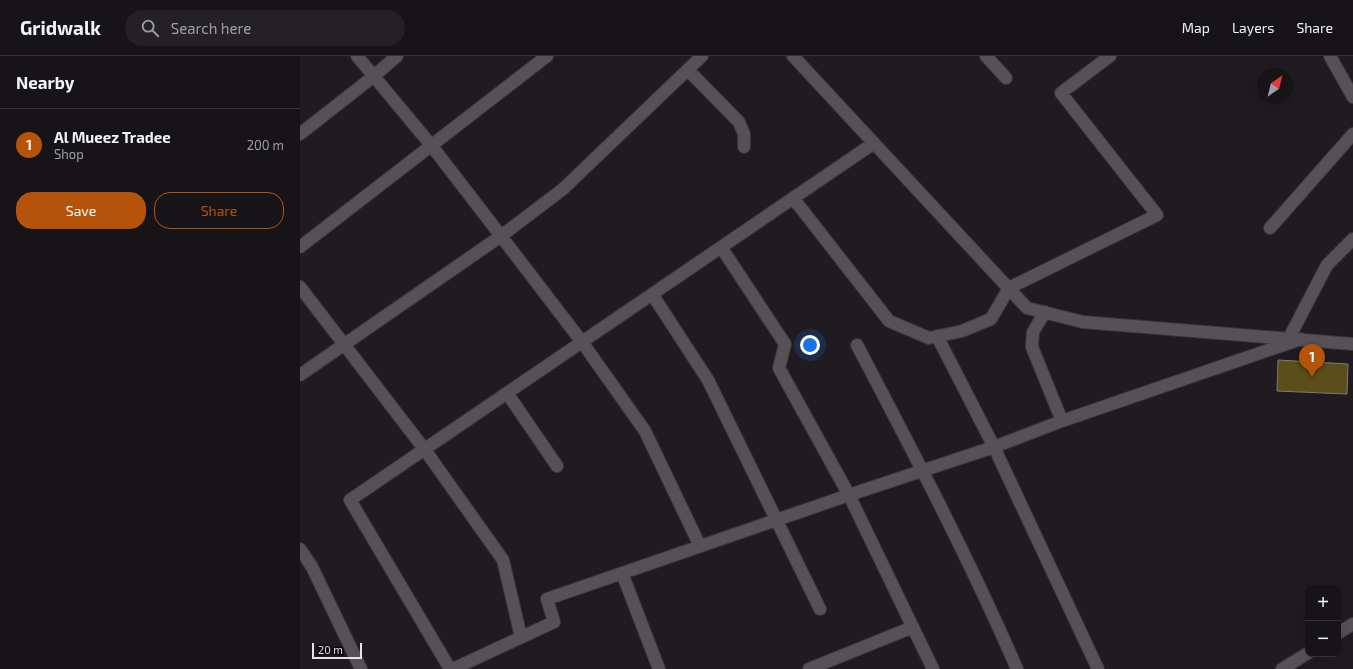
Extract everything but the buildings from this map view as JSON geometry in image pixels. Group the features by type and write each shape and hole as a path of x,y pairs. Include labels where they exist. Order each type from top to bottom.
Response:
{"street":[{"path":"358,56 431,145 501,236 582,342 645,431 700,546"},
{"path":"300,134 397,56"},
{"path":"300,247 547,56"},
{"path":"300,375 501,236 563,189 702,56"},
{"path":"793,56 1027,308 1083,322 1295,338 1353,344"},
{"path":"986,56 1006,78"},
{"path":"793,198 889,321 929,338 962,331 991,318 1009,288 1157,215 1061,93 1110,56"},
{"path":"1330,56 1353,97"},
{"path":"688,70 739,122 744,134 744,147"},
{"path":"1270,228 1353,134"},
{"path":"874,143 350,500 456,668 554,622 547,599 849,495 994,447 1062,421 1295,338 1327,265 1353,239"},
{"path":"721,247 785,344 778,368 849,495 933,669"},
{"path":"300,287 425,450 503,560 521,638"},
{"path":"652,294 708,380 820,609"},
{"path":"1045,312 1032,332 1032,347 1062,421"},
{"path":"937,336 994,447 1098,669"},
{"path":"857,345 923,470 986,598 1017,669"},
{"path":"507,393 557,466"},
{"path":"300,549 312,566 361,669"},
{"path":"622,573 659,669"},
{"path":"1341,631 1353,624"},
{"path":"809,669 913,627"},
{"path":"1282,669 1305,655"}],"place":[{"name":"Al Mueez Tradee","path":"1312,377"}]}
